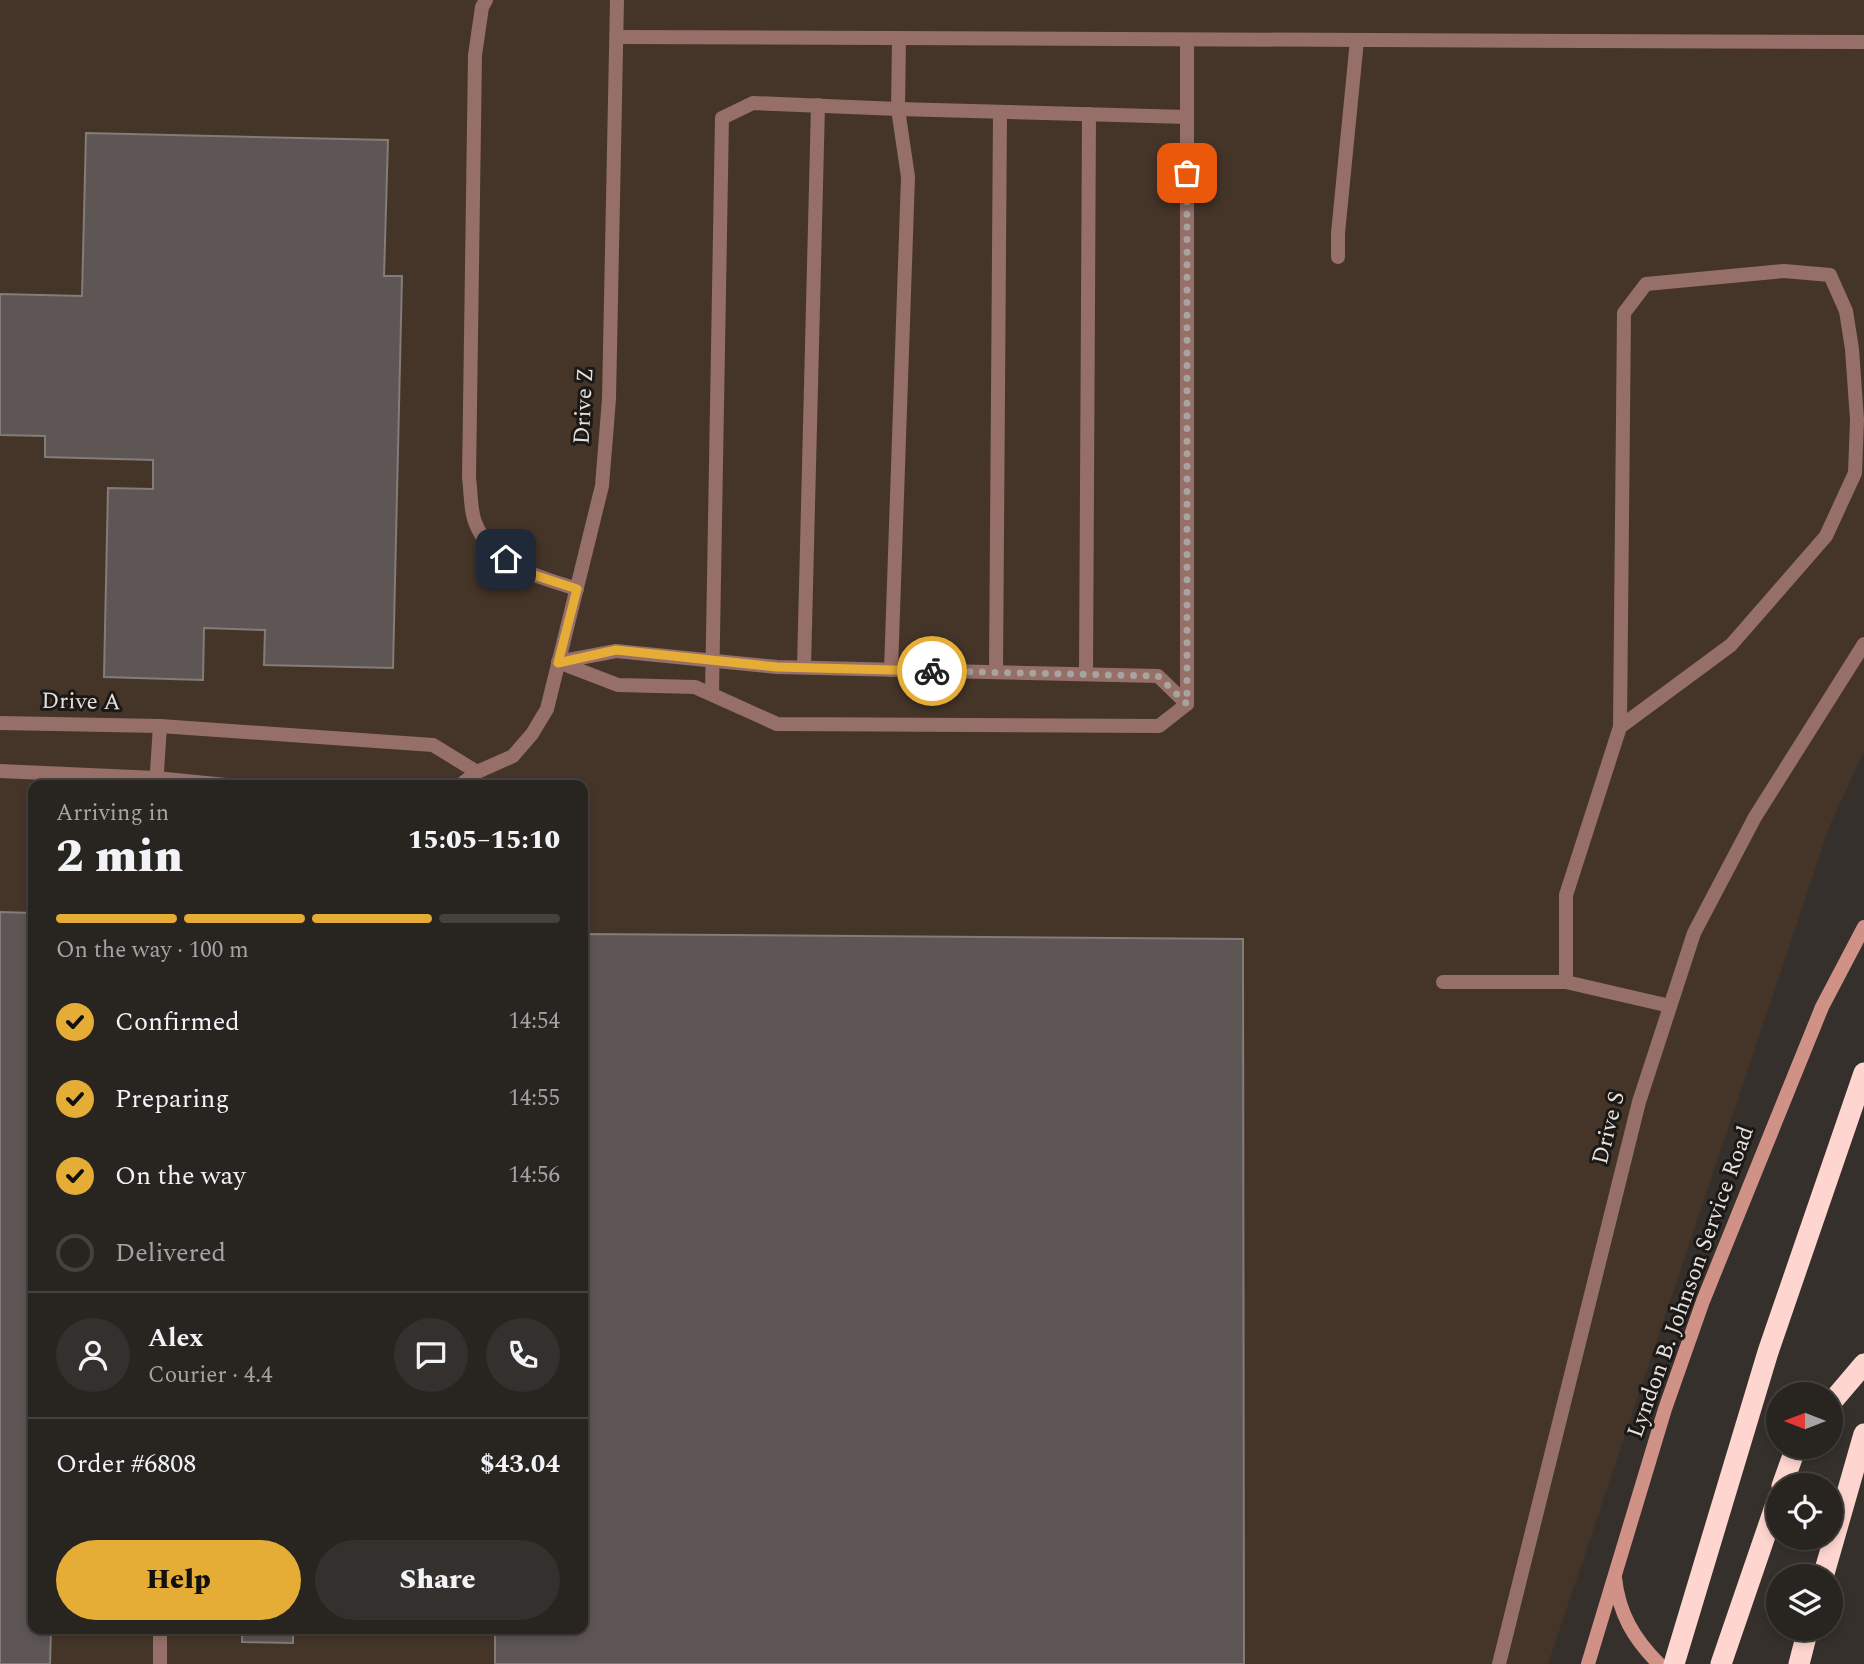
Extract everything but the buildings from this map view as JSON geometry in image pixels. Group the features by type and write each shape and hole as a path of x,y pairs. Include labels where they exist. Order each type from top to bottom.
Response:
{"highway":[{"path":"1674,1664 1768,1352 1864,1073"},
{"path":"1843,1389 1864,1364"},
{"path":"1827,1564 1864,1434"},
{"path":"1721,1664 1766,1534"},
{"path":"1798,1664 1805,1641"}],"main road":[{"name":"Lyndon B. Johnson Service Road","path":"1588,1664 1665,1409 1703,1301 1822,1007 1864,927"},
{"path":"1614,1573 1622,1615 1632,1633 1659,1664"}],"lane":[{"path":"486,0 482,7 475,55 469,478 475,521 491,548 522,571 577,589"},
{"name":"Drive Z","path":"466,780 477,772 513,756 532,734 547,709 603,485 609,399 617,0"},
{"path":"617,37 1864,42"},
{"path":"891,670 908,177 898,109 899,38"},
{"path":"1187,40 1187,704"},
{"path":"1338,257 1357,40"},
{"path":"712,694 722,118 753,103 1187,117"},
{"path":"804,667 818,105"},
{"path":"996,672 1000,112"},
{"path":"1086,674 1089,114"},
{"path":"1566,982 1566,895 1620,727 1624,313 1646,284 1784,271 1830,275 1846,312 1857,420 1855,473 1826,536 1731,645 1620,727"},
{"name":"Drive S","path":"1499,1664 1639,1102 1694,933 1755,817 1864,644"},
{"path":"558,663 616,650 777,667 1158,676 1187,704"},
{"path":"558,663 618,685 695,687 777,724 1159,726 1187,704"},
{"name":"Drive A","path":"0,723 160,726"},
{"path":"156,780 160,726 433,746 477,772"},
{"path":"0,771 128,780"},
{"path":"1443,982 1566,982 1670,1006"},
{"path":"160,1634 160,1664"}],"shaded area":[{"path":"0,0 1864,0 1864,752 1830,825 1548,1664 0,1664"}],"way so far":[{"path":"932,671 1158,676 1187,704 1187,173"}],"route":[{"path":"506,559 522,571 577,589 558,663 616,650 777,667 932,671"}]}
